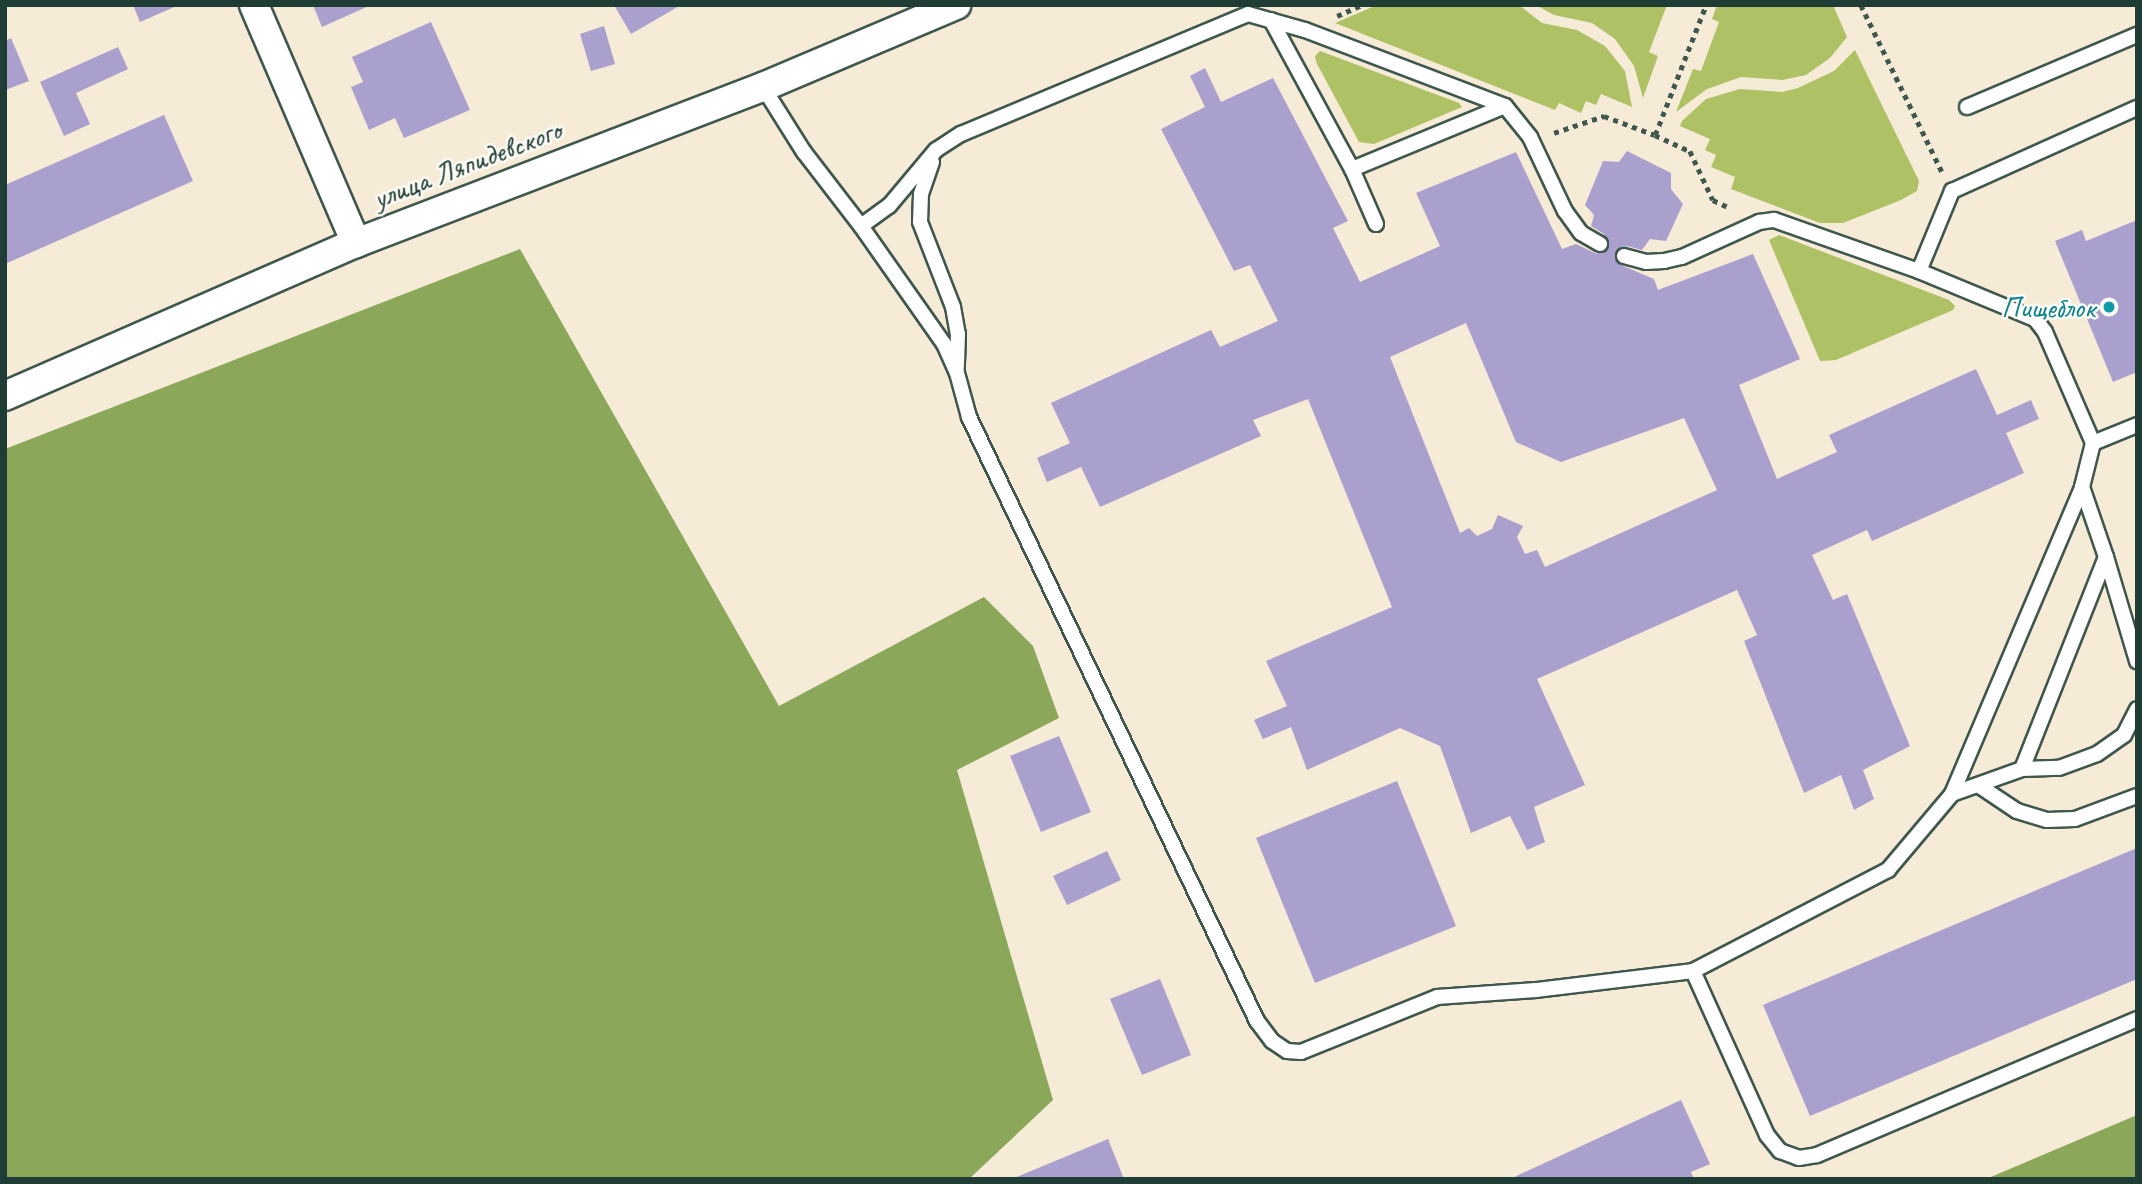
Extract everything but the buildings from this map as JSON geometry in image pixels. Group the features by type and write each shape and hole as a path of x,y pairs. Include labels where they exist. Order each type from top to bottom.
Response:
{"street":[{"path":"254,5 356,243"},
{"name":"улица Ляпидевского","path":"5,396 356,243 763,86 956,5"}],"lane":[{"path":"861,226 902,193 936,150 961,134 1246,9 1505,106 1530,137 1565,211 1581,233 1600,244"},
{"path":"1271,20 1352,169 1376,224"},
{"path":"1968,107 2137,35"},
{"path":"763,86 804,152 861,226 944,344 957,373 970,417 1256,1021 1272,1041 1287,1051 1301,1052 1437,997 1536,990 1693,971 1888,870 1951,794 2082,486 2093,443 2045,332 2035,319 1919,271 1795,225 1774,220 1759,222 1682,257 1646,262 1623,256"},
{"path":"1352,169 1505,106"},
{"path":"1919,271 1952,191 2137,108"},
{"path":"936,150 921,194 920,222 953,307 958,334 957,373"},
{"path":"2093,443 2137,425"},
{"path":"2082,486 2137,661"},
{"path":"2022,769 2106,557"},
{"path":"1951,794 2022,769 2059,768 2097,754 2124,735 2137,709"},
{"path":"1978,785 1996,800 2018,811 2047,820 2075,819 2137,796"},
{"path":"1693,971 1767,1135 1780,1151 1799,1158 1817,1155 2137,1019"}],"path":[{"path":"1655,135 1706,5"},
{"path":"1861,5 1952,191"},
{"path":"1530,137 1604,116 1690,151 1713,200 1759,222"}],"green space":[{"path":"1377,5 1519,5 1542,23 1577,30 1605,46 1625,71 1632,107 1601,94 1596,105 1586,101 1581,113 1559,103 1555,110 1335,23"},
{"path":"1536,5 1667,5 1649,52 1658,56 1643,98 1634,66 1615,39 1592,23 1554,15"},
{"path":"1717,5 1833,5 1847,37 1830,58 1806,75 1782,80 1741,77 1707,89 1676,112 1693,69 1701,71 1719,22 1712,19"},
{"path":"1855,50 1919,181 1917,191 1901,200 1843,223 1820,223 1731,189 1735,177 1711,167 1716,155 1705,150 1710,139 1680,126 1706,99 1740,89 1782,92 1798,88 1834,71"},
{"path":"1320,51 1459,103 1462,107 1374,144 1359,142 1316,62 1315,56"},
{"path":"1779,235 1949,300 1955,306 1953,310 1836,360 1820,361 1769,240"},
{"path":"520,249 779,706 984,597 1033,646 1059,718 957,770 1053,1100 969,1179 5,1179 5,449"},
{"path":"2137,1115 2137,1179 1986,1179"}],"place":[{"name":"Пищеблок","path":"2109,307"}]}
